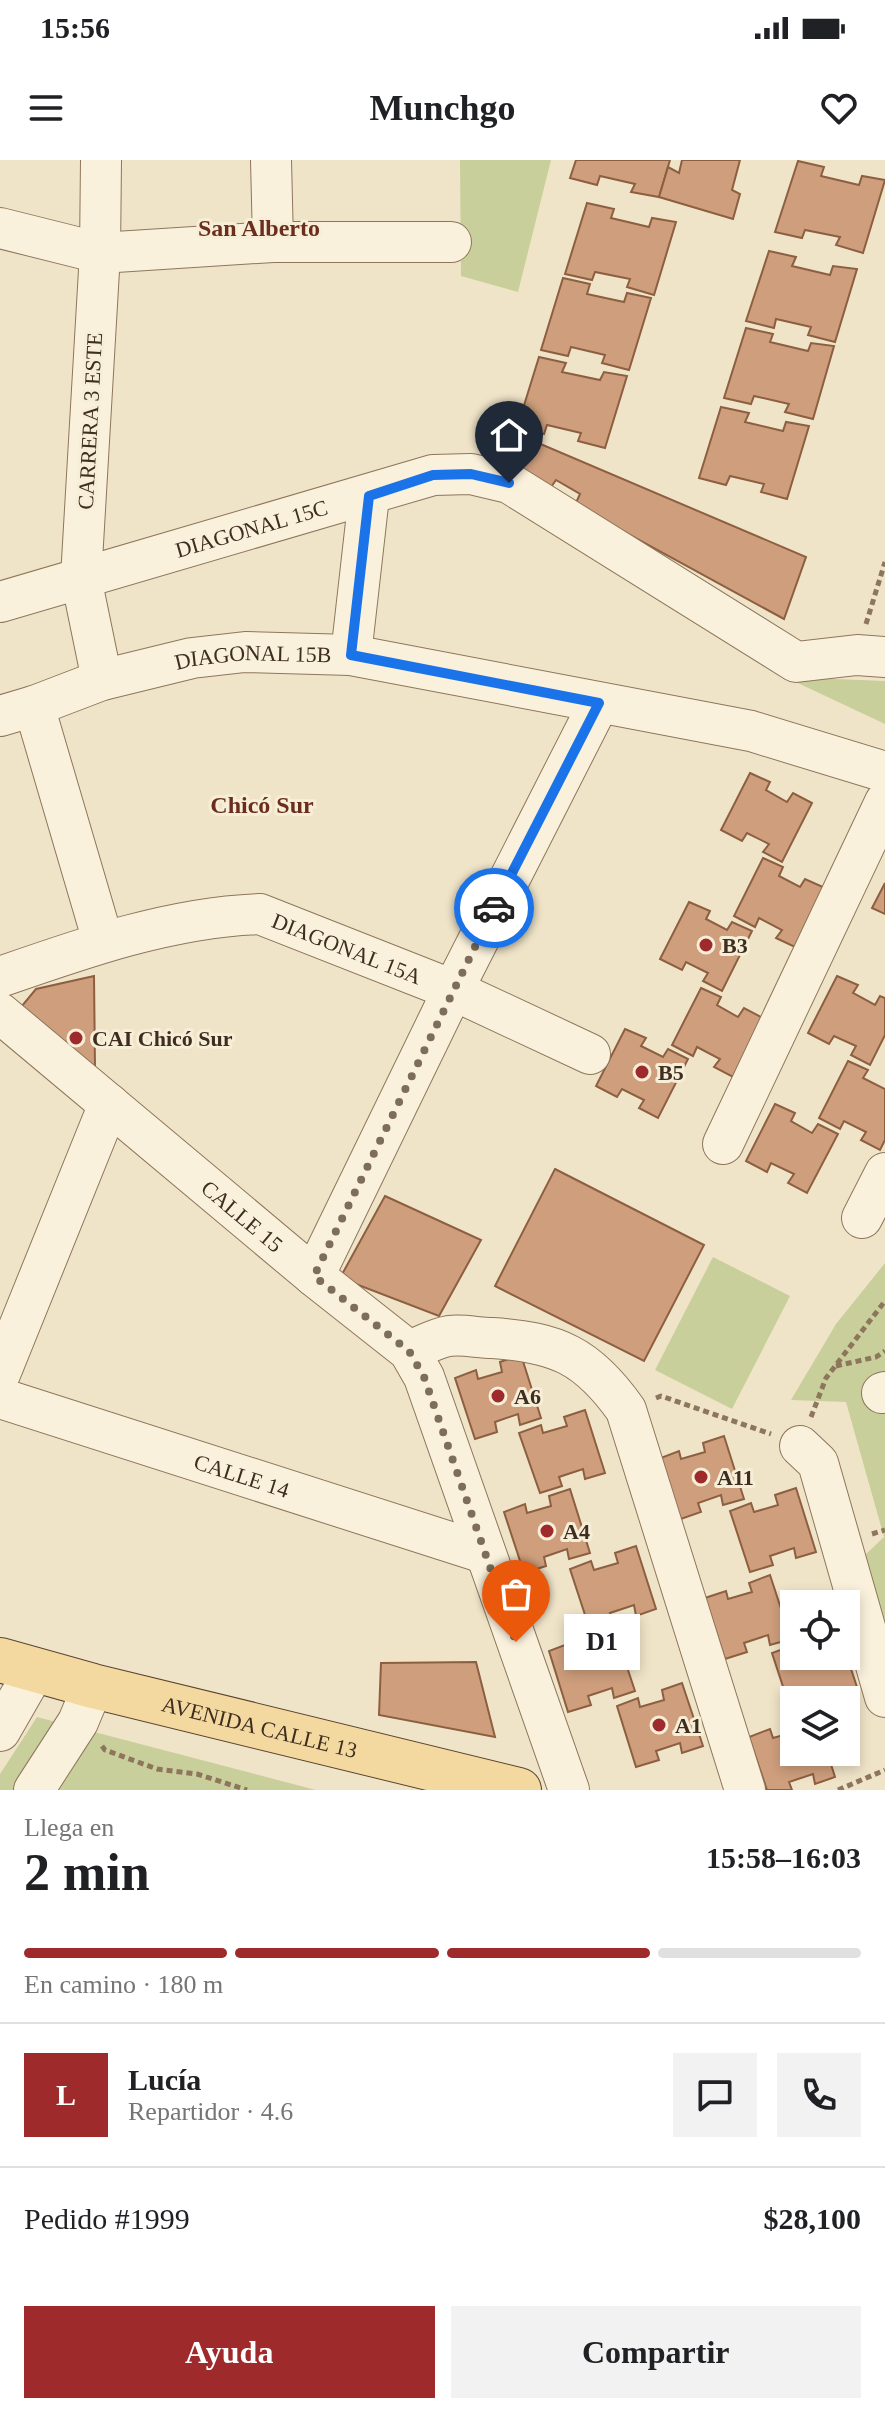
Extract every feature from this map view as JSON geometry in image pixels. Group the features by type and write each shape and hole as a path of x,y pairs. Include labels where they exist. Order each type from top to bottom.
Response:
{"main road":[{"name":"AVENIDA CALLE 13","path":"17,1665 519,1790"}],"street":[{"name":"CARRERA 3 ESTE","path":"101,160 100,253 81,578 102,680"},
{"path":"271,160 273,242"},
{"path":"0,228 100,253 273,242 451,242"},
{"name":"DIAGONAL 15C","path":"0,602 433,475 471,474 491,469 796,662 871,656"},
{"path":"351,655 369,496"},
{"name":"DIAGONAL 15B","path":"17,711 102,680 192,658 245,652 351,655 751,731 885,772"},
{"path":"314,1276 453,990 599,703"},
{"path":"17,711 103,941"},
{"path":"723,1144 885,802"},
{"name":"DIAGONAL 15A","path":"0,977 103,941 230,915 260,914 453,990 590,1054"},
{"name":"CALLE 15","path":"0,1013 314,1276 409,1351"},
{"path":"0,1374 109,1104"},
{"path":"862,1218 885,1173"},
{"path":"569,1790 424,1377 409,1351 449,1336 530,1341 571,1355 595,1371 626,1410 745,1790"},
{"name":"CALLE 14","path":"0,1398 484,1553"},
{"path":"800,1446 818,1463 885,1697"},
{"path":"0,1731 17,1665"},
{"path":"34,1790 78,1722 93,1686"}],"path":[{"path":"871,656 885,562"},
{"path":"626,1410 661,1396 758,1428 800,1446 826,1378 885,1301"},
{"path":"835,1366 876,1357 885,1351"},
{"path":"96,1740 105,1750 157,1769 197,1774 247,1790"},
{"path":"838,1790 885,1770"}],"green space":[{"path":"460,160 551,160 518,292 461,276"},
{"path":"785,677 885,681 885,724"},
{"path":"713,1257 790,1296 732,1409 655,1370"},
{"path":"885,1263 885,1624 865,1555 884,1537 846,1402 791,1400 836,1324"},
{"path":"37,1717 316,1790 0,1790 0,1774"}],"building":[{"path":"576,160 670,160 659,197 631,192 635,184 600,176 597,185 570,178"},
{"path":"682,160 740,160 732,190 740,194 733,219 659,197 668,167 679,173"},
{"path":"798,161 824,167 821,176 859,185 862,176 885,180 863,253 836,245 840,237 805,230 802,238 775,232"},
{"path":"587,203 614,209 611,218 649,227 652,218 676,222 654,295 627,287 630,279 595,272 592,280 565,274"},
{"path":"769,251 796,257 792,266 830,275 833,266 857,269 835,342 808,335 811,327 776,319 774,328 746,321"},
{"path":"563,278 590,284 587,294 624,302 627,293 651,298 629,370 602,363 605,355 571,347 568,356 541,350"},
{"path":"746,328 773,334 770,342 808,351 811,343 834,346 813,419 785,412 789,404 754,396 751,404 724,398"},
{"path":"539,357 566,363 562,372 600,380 604,372 627,376 605,448 578,441 581,433 547,425 544,434 517,428"},
{"path":"721,407 749,413 745,422 783,431 786,422 809,426 787,499 761,492 764,484 730,476 726,485 699,478"},
{"path":"510,431 806,557 784,619 575,505 580,494 556,480 549,490 500,458"},
{"path":"750,773 770,782 766,790 787,802 793,793 812,803 782,862 763,852 769,844 747,833 742,841 721,830"},
{"path":"763,858 783,867 779,876 800,887 805,879 825,888 795,947 776,938 782,930 759,918 755,927 734,916"},
{"path":"885,883 885,914 872,908"},
{"name":"B3","path":"689,902 710,911 706,919 727,930 732,922 752,931 722,991 703,981 708,973 686,962 682,970 660,959"},
{"name":"CAI Chicó Sur","path":"94,976 95,1068 21,1007 36,989"},
{"path":"837,976 858,985 853,993 875,1005 880,996 885,998 885,1035 870,1065 851,1055 856,1046 834,1036 829,1044 808,1033"},
{"path":"701,988 721,997 717,1005 738,1017 744,1008 763,1018 733,1077 714,1067 720,1059 697,1047 693,1056 672,1045"},
{"name":"B5","path":"625,1029 646,1038 641,1046 663,1057 668,1049 688,1059 658,1118 639,1108 644,1100 622,1089 617,1097 596,1086"},
{"path":"848,1061 868,1070 863,1078 885,1089 885,1140 880,1150 861,1140 866,1132 844,1121 840,1129 819,1118"},
{"path":"775,1104 795,1113 791,1121 812,1133 818,1124 838,1134 807,1193 788,1183 794,1174 771,1163 767,1172 746,1161"},
{"path":"555,1169 704,1245 644,1361 495,1286"},
{"path":"385,1196 481,1240 439,1316 340,1278"},
{"name":"A6","path":"521,1355 541,1418 520,1425 518,1414 495,1422 497,1432 475,1439 455,1378 476,1370 478,1379 502,1372 500,1362"},
{"path":"585,1410 605,1473 585,1479 583,1469 559,1477 562,1486 540,1493 519,1433 541,1425 543,1433 567,1426 564,1417"},
{"name":"A11","path":"724,1436 744,1499 723,1505 721,1495 698,1503 701,1512 678,1520 658,1459 679,1451 681,1459 705,1452 703,1443"},
{"path":"796,1488 816,1552 796,1558 794,1548 770,1556 773,1565 750,1572 730,1511 751,1503 754,1512 778,1505 775,1495"},
{"name":"A4","path":"570,1489 590,1553 569,1559 567,1549 544,1557 546,1566 524,1573 504,1512 525,1504 527,1513 551,1506 549,1496"},
{"path":"636,1546 656,1609 636,1616 634,1605 610,1613 613,1623 590,1630 570,1569 591,1561 594,1570 618,1563 615,1553"},
{"path":"770,1575 780,1605 780,1642 770,1645 768,1635 744,1643 747,1652 725,1659 705,1598 726,1591 728,1599 752,1592 749,1583"},
{"path":"614,1628 635,1691 614,1698 612,1688 588,1696 591,1705 568,1712 549,1651 570,1643 572,1652 596,1645 594,1635"},
{"path":"780,1650 780,1670 851,1670 857,1686 783,1686 772,1653"},
{"path":"476,1662 495,1737 379,1715 381,1663"},
{"name":"A1","path":"682,1683 703,1746 682,1753 680,1743 656,1751 659,1760 636,1767 617,1706 638,1698 640,1707 664,1700 662,1690"},
{"path":"770,1729 773,1738 780,1736 780,1766 831,1766 835,1777 815,1784 813,1774 789,1782 792,1790 767,1790 749,1737"}],"way so far":[{"path":"494,908 314,1276 409,1351 424,1377 516,1642"}],"place":[{"name":"B3","path":"706,945"},
{"name":"CAI Chicó Sur","path":"76,1038"},
{"name":"B5","path":"642,1072"},
{"name":"A6","path":"498,1396"},
{"name":"A11","path":"701,1477"},
{"name":"A4","path":"547,1531"},
{"name":"D1","path":"516,1642"},
{"name":"A1","path":"659,1725"}],"district":[{"name":"San Alberto","path":"259,228"},
{"name":"Chicó Sur","path":"262,805"}],"route":[{"path":"494,908 599,703 351,655 369,496 433,475 471,474 509,483"}]}
